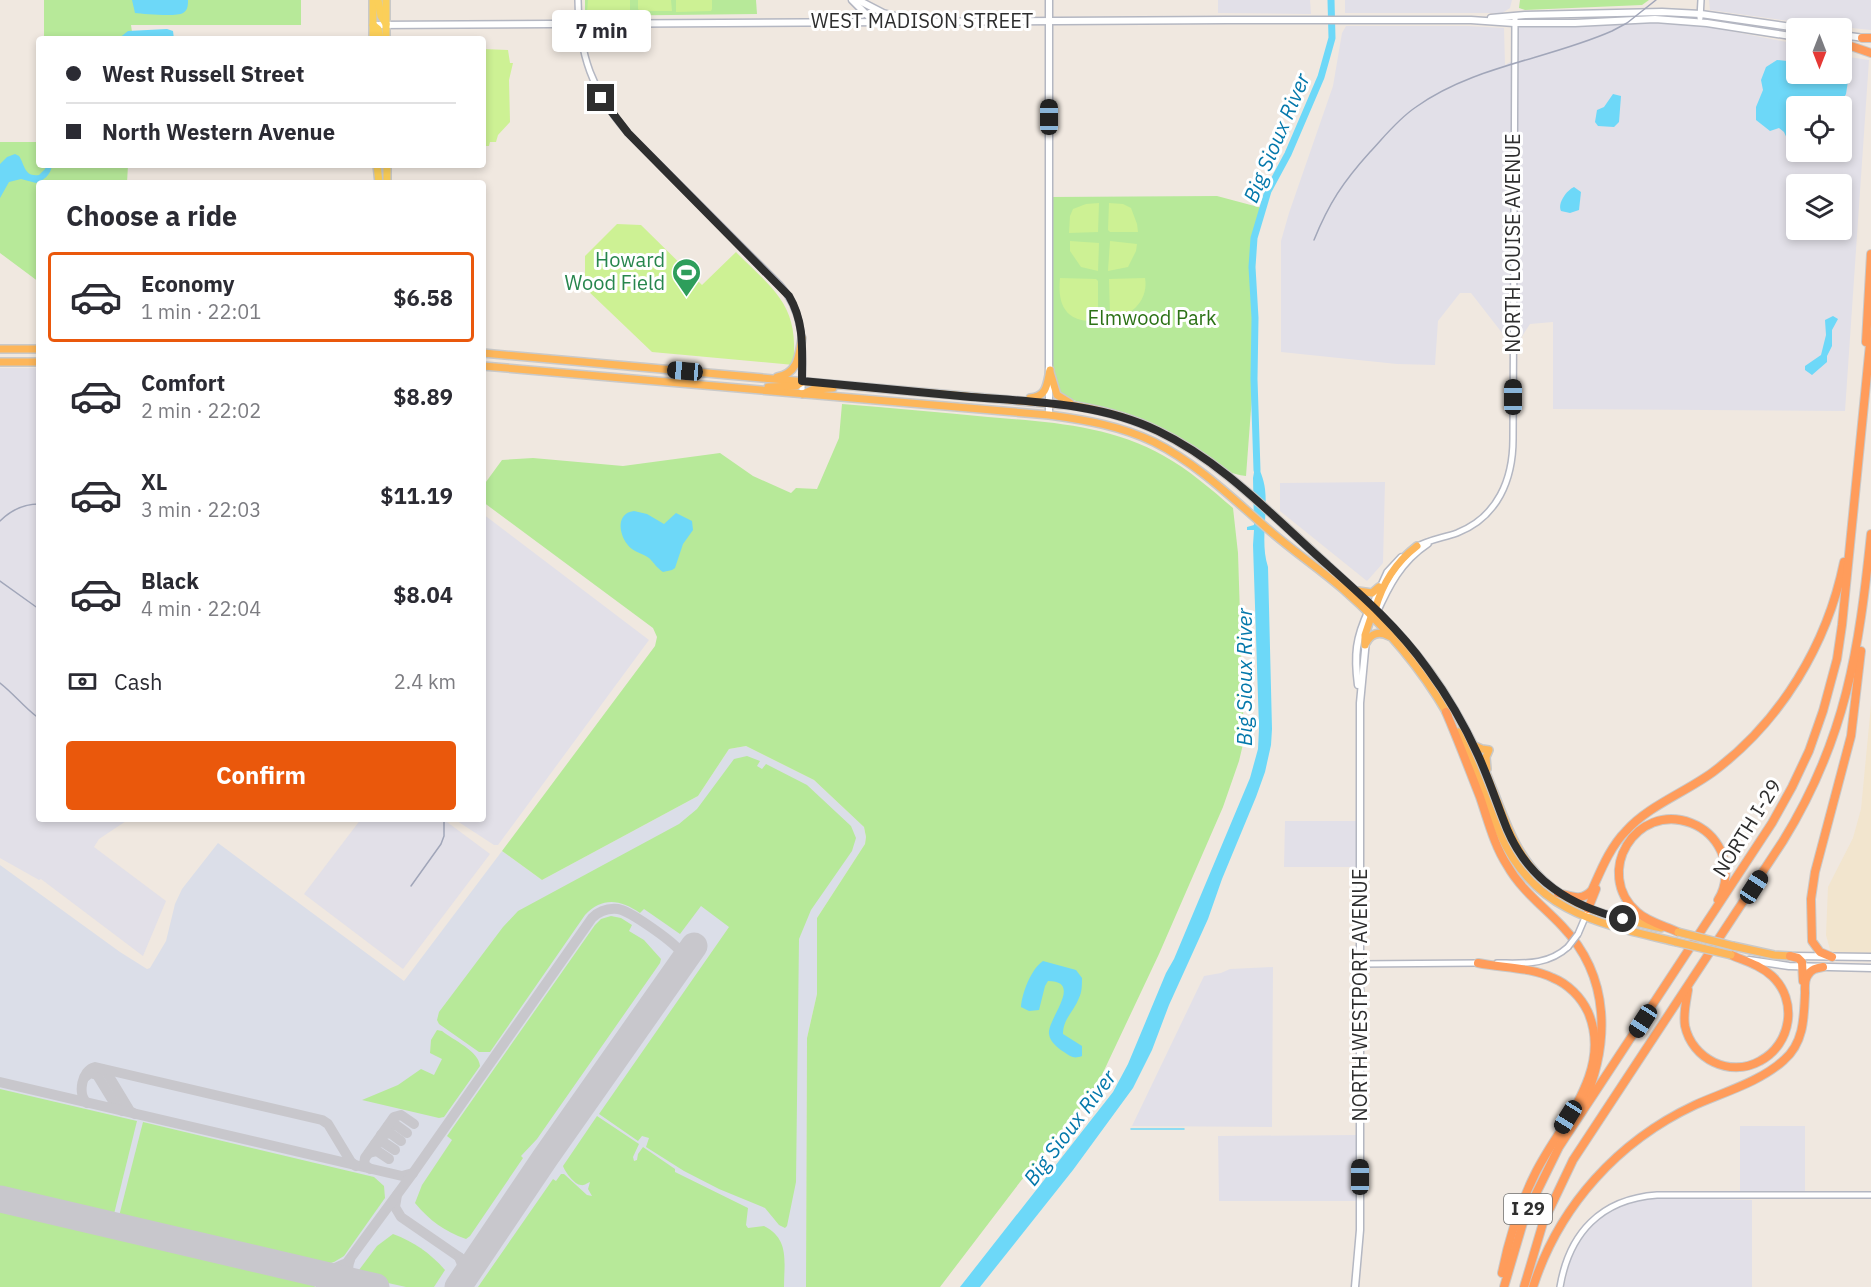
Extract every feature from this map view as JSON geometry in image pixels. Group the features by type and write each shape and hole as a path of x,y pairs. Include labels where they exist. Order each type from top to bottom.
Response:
{"highway":[{"path":"1852,47 1871,51"},
{"path":"1861,427 1871,254"},
{"name":"NORTH I-29","path":"1502,1287 1525,1216 1541,1180 1566,1136 1785,801 1817,731 1840,642 1871,334"},
{"path":"754,377 780,377 791,372 796,363 802,338"},
{"path":"0,349 36,349"},
{"path":"486,353 1050,403 1084,407 1126,417 1158,431 1202,457 1235,482 1351,586 1373,612 1423,677 1446,712 1469,755 1500,834 1515,862 1529,881 1566,909 1585,918 1731,955 1768,973 1778,982 1785,994 1788,1008 1786,1029 1776,1048 1766,1058 1747,1066 1733,1067 1714,1063 1697,1050 1686,1030 1684,1020 1690,983"},
{"path":"0,362 36,362"},
{"path":"486,366 1049,415 1100,423 1153,442 1195,467 1278,538 1373,612 1408,643 1454,708 1488,778 1507,829 1519,852 1540,877 1558,892 1588,909 1733,946 1798,958 1803,966 1803,1016"},
{"path":"1003,399 1040,396 1046,388 1050,370"},
{"path":"1050,370 1054,388 1060,398 1084,407"},
{"path":"736,388 792,387 802,381"},
{"path":"802,394 814,389 860,387"},
{"path":"1558,892 1580,898 1587,896 1619,838 1632,825 1723,764 1757,731 1780,704 1808,661 1826,622 1842,572 1847,534 1852,523"},
{"name":"NORTH I-29","path":"1524,1287 1538,1237 1565,1174 1783,841 1812,789 1834,736 1847,696 1865,597 1871,534"},
{"path":"1365,645 1365,635 1386,581 1403,559 1418,546"},
{"path":"1351,586 1365,594 1374,592 1379,587"},
{"path":"1832,957 1820,952 1812,941 1811,899 1815,872 1854,721 1865,597"},
{"path":"1365,645 1376,633 1390,637"},
{"path":"1446,712 1506,864 1525,891 1562,926 1579,948 1597,988 1602,1020 1599,1058 1588,1093 1566,1136"},
{"path":"1473,745 1489,750 1486,761 1488,778"},
{"path":"1678,932 1636,911 1624,895 1619,875 1620,860 1630,840 1647,826 1666,820 1687,822 1700,828 1712,837 1723,855 1725,869 1723,887 1707,915 1703,929"},
{"path":"1588,909 1610,854"},
{"path":"1478,963 1535,972 1562,982 1577,995 1586,1008 1594,1037 1594,1056 1584,1089 1543,1158 1521,1204 1508,1244 1502,1287"},
{"path":"1533,1287 1544,1258 1564,1218 1584,1190 1605,1168 1640,1137 1665,1121 1761,1076 1787,1058 1798,1042 1807,977 1814,969 1823,967"}],"main road":[{"path":"373,0 373,36"},
{"path":"378,0 381,16 386,24"},
{"path":"386,0 386,36"},
{"path":"852,0 874,22"},
{"path":"858,0 883,13 922,22"},
{"path":"1049,0 1049,415"},
{"name":"WEST MADISON STREET","path":"1514,20 1643,11 1701,14 1786,26"},
{"name":"WEST MADISON STREET","path":"373,25 1643,19 1699,22 1786,36"},
{"path":"373,25 378,29 379,36"},
{"path":"1852,36 1868,38"},
{"name":"NORTH WESTPORT AVENUE","path":"1355,1287 1360,1230 1360,703 1356,651 1358,638 1373,612"},
{"name":"NORTH WESTPORT AVENUE","path":"1360,703 1365,645"},
{"path":"1731,955 1767,964 1871,968"},
{"path":"1790,956 1871,957"}],"street":[{"path":"579,0 579,24 588,68 606,105 628,133 785,291 798,315 802,338 802,394"},
{"path":"1699,22 1701,0"},
{"name":"NORTH LOUISE AVENUE","path":"1373,612 1379,587 1394,563 1418,546 1468,528 1485,515 1503,492 1512,464 1514,20"},
{"name":"NORTH LOUISE AVENUE","path":"1373,612 1401,567 1437,538"},
{"path":"1360,964 1541,962 1557,956 1568,947 1578,934 1588,909"},
{"path":"1560,1287 1569,1251 1584,1229 1612,1206 1639,1197 1871,1195"}],"shaded area":[{"path":"1218,0 1310,0 1311,14 1218,13"},
{"path":"1345,0 1512,0 1510,8 1502,13 1345,13"},
{"path":"1709,0 1871,0 1871,30 1852,28 1852,18 1786,18 1786,21 1710,10"},
{"path":"1639,22 1710,27 1786,42 1786,84 1852,84 1852,57 1869,60 1845,411 1553,409 1553,322 1530,324 1521,338 1506,338 1471,293 1460,293 1438,321 1435,365 1397,364 1281,352 1281,241 1333,86 1342,33 1346,26 1504,28 1505,65 1517,58 1517,26"},
{"path":"0,368 36,368 36,822 124,822 99,839 94,847 166,901 143,956 41,879 39,880 0,858"},
{"path":"1385,482 1383,563 1367,581 1280,511 1280,483"},
{"path":"486,516 649,640 498,845 494,845 459,822 486,822"},
{"path":"1871,705 1871,957 1832,957 1826,935 1828,887 1853,838 1861,809"},
{"path":"746,746 814,780 864,827 866,837 865,844 817,918 817,994 807,1038 806,1287 0,1287 0,865 147,969 150,968 166,941 175,904 182,889 218,843 404,981 502,851 542,880 698,796 729,749"},
{"path":"1285,821 1356,821 1356,867 1284,867"},
{"path":"359,822 447,822 490,854 403,969 304,894"},
{"path":"1273,967 1272,1127 1132,1126 1204,976 1230,969"},
{"path":"1740,1126 1805,1126 1805,1191 1740,1191"},
{"path":"1357,1135 1357,1201 1219,1201 1218,1136"},
{"path":"1666,1198 1752,1200 1752,1287 1564,1287 1570,1261 1579,1240 1590,1227 1611,1210 1640,1200"}],"green space":[{"path":"44,0 301,0 301,25 131,25 133,36 44,36"},
{"path":"585,0 756,0 757,14 585,16"},
{"path":"588,0 630,0 630,10 587,12"},
{"path":"638,0 671,0 672,11 640,11"},
{"path":"676,0 712,0 712,9 711,11 676,12"},
{"path":"1520,0 1649,0 1642,5 1525,10 1519,8"},
{"path":"486,49 508,50 510,63 513,63 509,80 510,122 498,135 496,142 490,142 489,146 486,146"},
{"path":"0,142 36,142 36,168 128,168 127,180 36,180 36,280 0,253"},
{"name":"Elmwood Park","path":"1217,196 1262,208 1252,252 1255,356 1246,476 1213,464 1147,425 1057,395 1050,370 1050,197"},
{"path":"1099,203 1098,232 1069,233 1070,216 1073,209 1086,204"},
{"path":"1109,203 1123,204 1131,208 1138,232 1110,232 1108,230"},
{"name":"Howard Wood Field","path":"617,224 641,225 702,285 736,252 768,284 782,302 791,322 794,365 652,352 585,288 585,256"},
{"path":"1070,241 1099,243 1098,271 1081,267 1070,251"},
{"path":"1110,241 1137,244 1128,267 1108,271"},
{"path":"1060,278 1096,279 1098,281 1098,321 1079,319 1066,311 1060,297"},
{"path":"1145,278 1144,293 1137,306 1125,315 1110,317 1109,279"},
{"path":"842,404 1056,423 1100,431 1164,456 1200,480 1233,508 1238,553 1244,740 1223,807 1159,954 1100,1079 1075,1116 1020,1182 940,1287 806,1287 807,1038 817,994 817,918 865,844 864,827 814,780 746,746 729,749 698,796 542,880 502,851 655,646 657,637 653,628 486,504 486,482 502,460 533,458 623,466 720,453 753,476 791,493 796,488 817,489 839,438"},
{"path":"747,756 760,761 757,766 762,769 766,764 807,785 851,826 856,838 852,851 811,910 799,939 796,1182 785,1228 779,1225 765,1208 719,1189 684,1171 646,1147 649,1138 642,1136 638,1141 599,1114 729,927 701,906 680,934 644,909 640,913 626,905 612,902 592,909 585,915 490,1052 479,1052 439,1024 437,1020 439,1012 503,927 518,911 679,824 697,809 734,759"},
{"path":"611,916 621,918 632,925 629,931 644,940 661,959 660,963 537,1139 521,1156 523,1158 470,1236 466,1239 451,1233 426,1215 415,1203 422,1185 452,1140 447,1136 595,925 601,919"},
{"path":"437,1030 442,1031 475,1055 480,1066 444,1117 439,1118 362,1100 398,1085 421,1069 434,1075 442,1059 430,1053 431,1040"},
{"path":"0,1089 137,1121 113,1218 0,1192"},
{"path":"597,1116 639,1144 633,1157 634,1161 637,1160 643,1147 675,1169 675,1172 748,1208 746,1225 748,1228 764,1226 772,1231 782,1244 785,1260 784,1287 478,1287 553,1179 556,1181 561,1174 564,1174 587,1195 592,1196 588,1189 590,1182 582,1185 576,1183 563,1166"},
{"path":"143,1122 374,1177 384,1186 385,1198 344,1256 321,1266 118,1220"},
{"path":"0,1205 306,1277 315,1287 0,1287"},
{"path":"393,1234 421,1248 445,1270 434,1287 406,1287 356,1274 377,1246"}],"water":[{"path":"132,0 188,0 188,4 186,10 180,14 135,13"},
{"path":"167,29 173,31 174,36 122,36 128,31"},
{"path":"1777,60 1786,61 1786,84 1848,84 1846,94 1845,96 1786,96 1786,136 1779,128 1770,131 1756,120 1756,107 1763,90 1761,80 1766,67"},
{"path":"1613,94 1621,96 1619,122 1614,127 1598,126 1595,122 1597,110 1604,107"},
{"path":"15,154 19,156 26,170 34,175 39,175 45,168 51,168 47,176 42,180 36,180 36,183 21,179 9,182 0,198 0,164 7,157"},
{"path":"1574,187 1581,192 1579,210 1570,213 1561,211 1560,204 1563,197"},
{"path":"1833,316 1838,319 1832,330 1832,346 1827,362 1812,375 1805,370 1805,366 1821,355 1826,335 1825,320"},
{"path":"1256,461 1265,489 1264,538 1268,567 1272,729 1265,772 1208,919 1169,1005 1152,1050 1133,1088 1073,1170 980,1287 960,1287 1113,1092 1128,1064 1174,959 1250,778 1258,749 1259,728 1254,530 1247,530 1247,527 1254,525 1253,478"},
{"path":"634,511 647,514 664,524 676,513 692,521 693,530 683,544 675,568 663,572 649,558 628,545 622,533 621,521 623,516"},
{"path":"1043,961 1076,970 1082,978 1080,996 1067,1019 1063,1034 1082,1046 1082,1056 1075,1057 1059,1049 1049,1034 1064,994 1063,987 1058,983 1048,981 1039,1010 1029,1011 1021,1007 1028,982"}],"waterway":[{"name":"Big Sioux River","path":"1257,470 1252,267 1254,238 1268,191 1288,154 1321,77 1332,38 1331,0"},
{"path":"1131,1129 1184,1129"}],"taxiway":[{"path":"329,1287 413,1173 592,918 611,909 624,911 675,946 682,954 682,964"},
{"path":"87,1103 82,1094 82,1083 87,1073 95,1067 322,1120 328,1124 351,1162 356,1166"},
{"path":"102,1069 107,1073 130,1111 135,1114"},
{"path":"85,1077 90,1073 97,1075 116,1106 122,1111"},
{"path":"0,1082 402,1176 413,1173"},
{"path":"370,1169 364,1164 365,1158 394,1117 401,1115 414,1124"},
{"path":"388,1126 396,1125 407,1133"},
{"path":"381,1135 390,1133 401,1141"},
{"path":"375,1144 383,1142 395,1150"},
{"path":"369,1153 377,1151 389,1159"},
{"path":"397,1195 395,1207 401,1217 462,1259 470,1260 479,1257"},
{"path":"459,1257 464,1269 462,1281"},
{"path":"350,1260 348,1270 351,1277 366,1285"},
{"path":"304,1270 328,1271 344,1264"},
{"path":"309,1273 316,1276 322,1287"}],"runway":[{"path":"458,1287 545,1158 694,946"},
{"path":"0,1199 376,1287"}],"railway":[{"path":"1314,240 1331,204 1352,173 1392,128 1416,107 1438,93 1486,72 1588,41 1612,31 1627,23 1656,0"},
{"path":"0,521 18,508 36,504"},
{"path":"0,581 36,607"},
{"path":"0,683 36,716"},
{"path":"411,886 441,844 444,836 444,822"}],"place":[{"name":"Howard Wood Field","path":"686,298"}],"route":[{"path":"601,98 628,133 789,296 796,309 802,330 802,381 1050,403 1101,411 1126,417 1169,436 1235,482 1378,611 1418,655 1463,725 1478,754 1511,837 1531,868 1548,885 1577,904 1623,919"}]}
